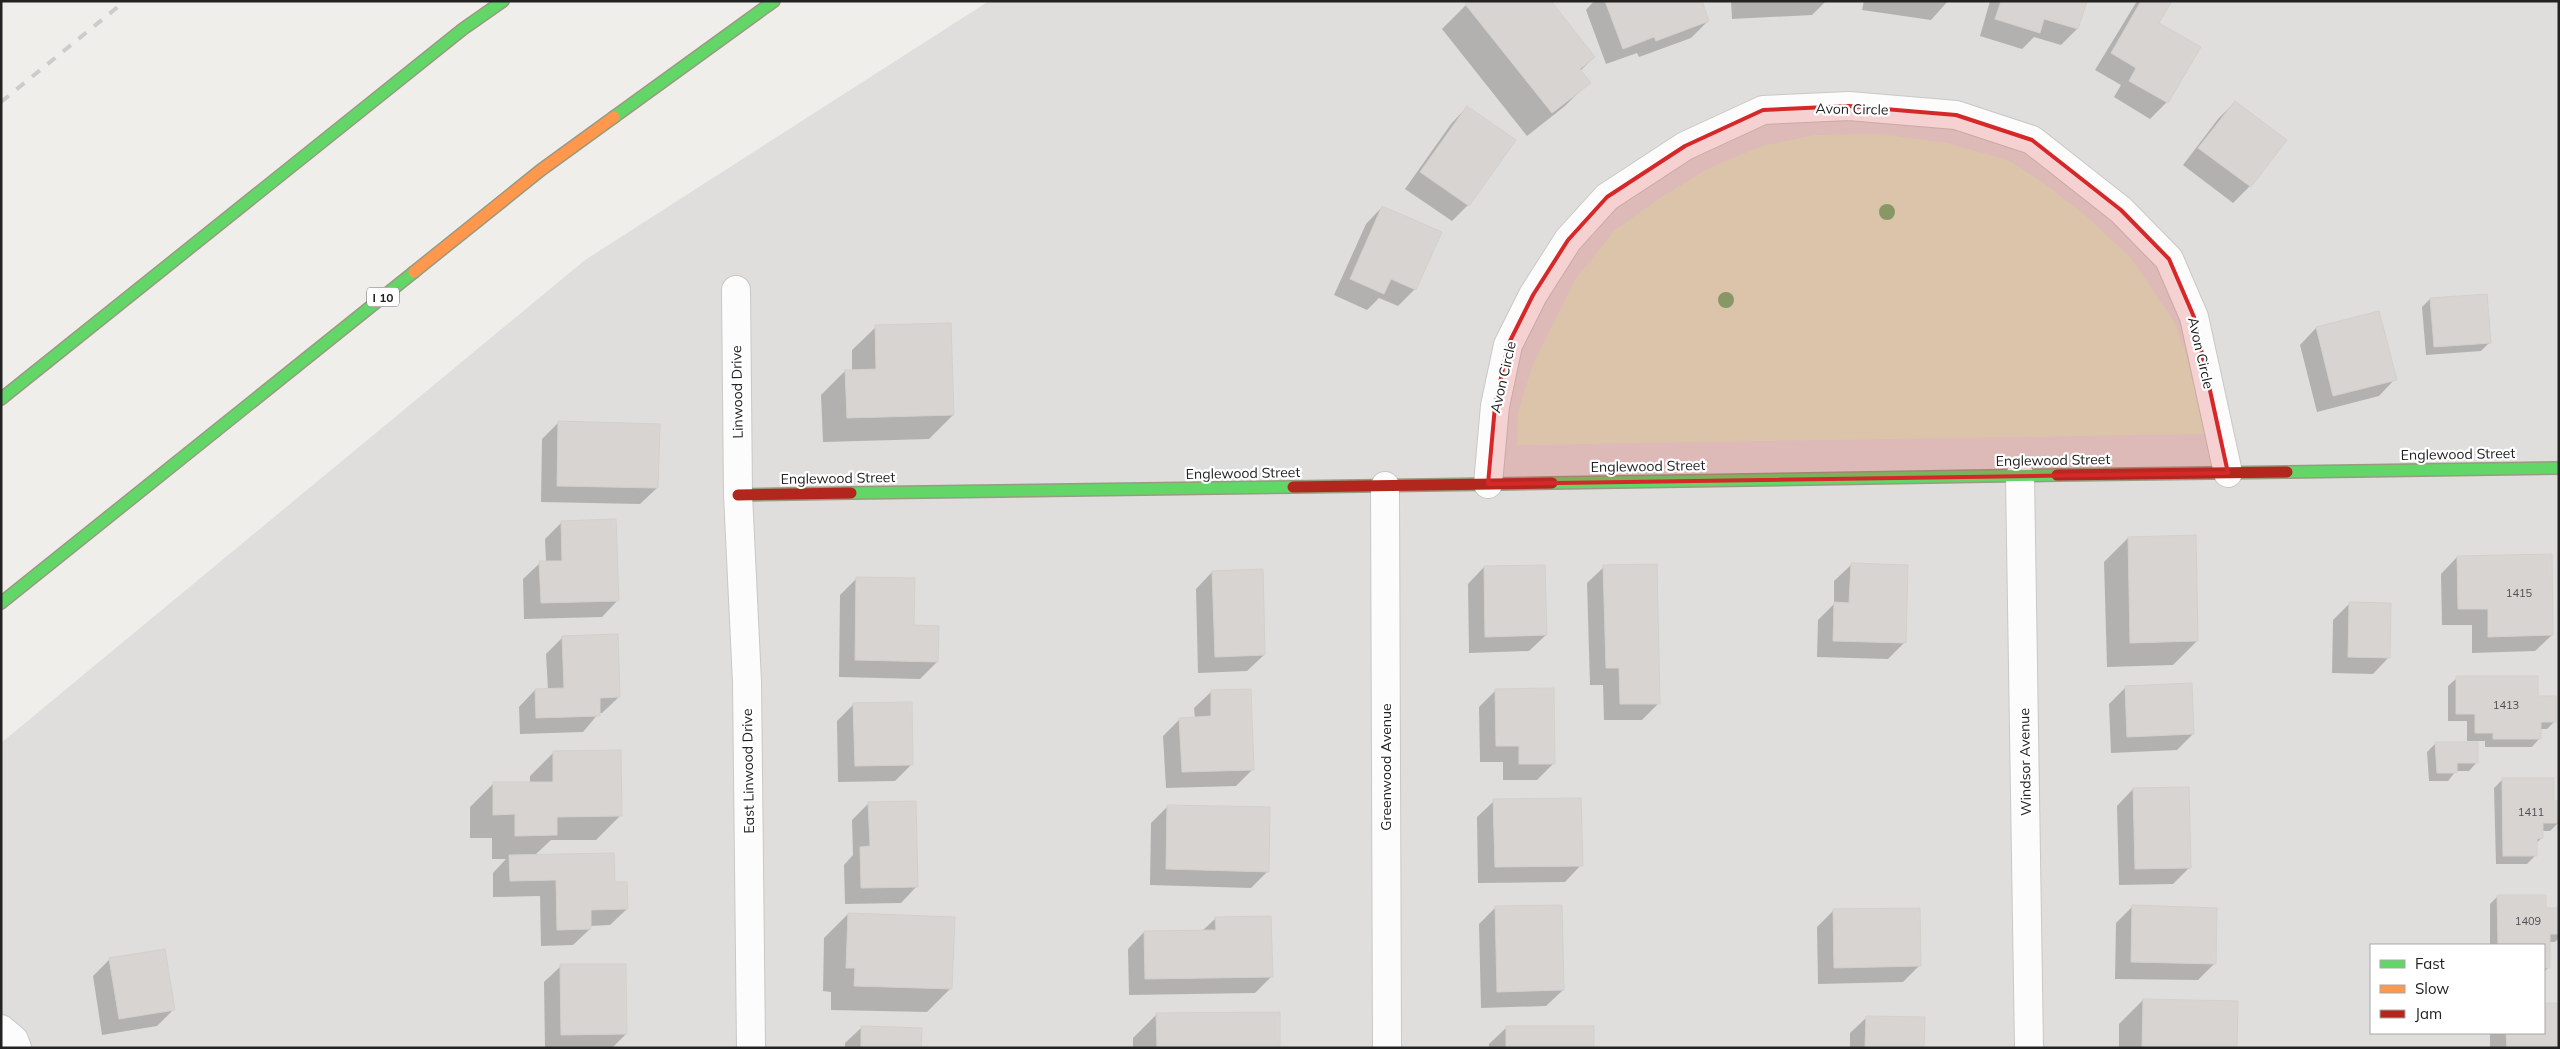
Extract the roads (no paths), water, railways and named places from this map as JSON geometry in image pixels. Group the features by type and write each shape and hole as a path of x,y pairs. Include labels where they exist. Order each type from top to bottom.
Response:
{"main road":[{"path":"1,399 463,29 503,1"},
{"name":"I 10","path":"1,603 541,170 774,1"},
{"name":"Englewood Street","path":"738,495 2559,468"}],"street":[{"name":"Avon Circle","path":"1488,484 1495,406 1508,345 1532,295 1568,240 1607,197 1685,146 1763,110 1849,106 1956,115 2032,140 2121,210 2168,260 2194,317 2228,473"},
{"name":"Linwood Drive","path":"736,290 738,495"},
{"name":"Windsor Avenue","path":"2020,476 2029,1048"},
{"name":"Greenwood Avenue","path":"1385,486 1387,1048"},
{"name":"East Linwood Drive","path":"738,495 747,682 750,1048"},
{"path":"1,1029 14,1040 18,1048"}],"railway":[{"path":"1,102 125,1"}]}
